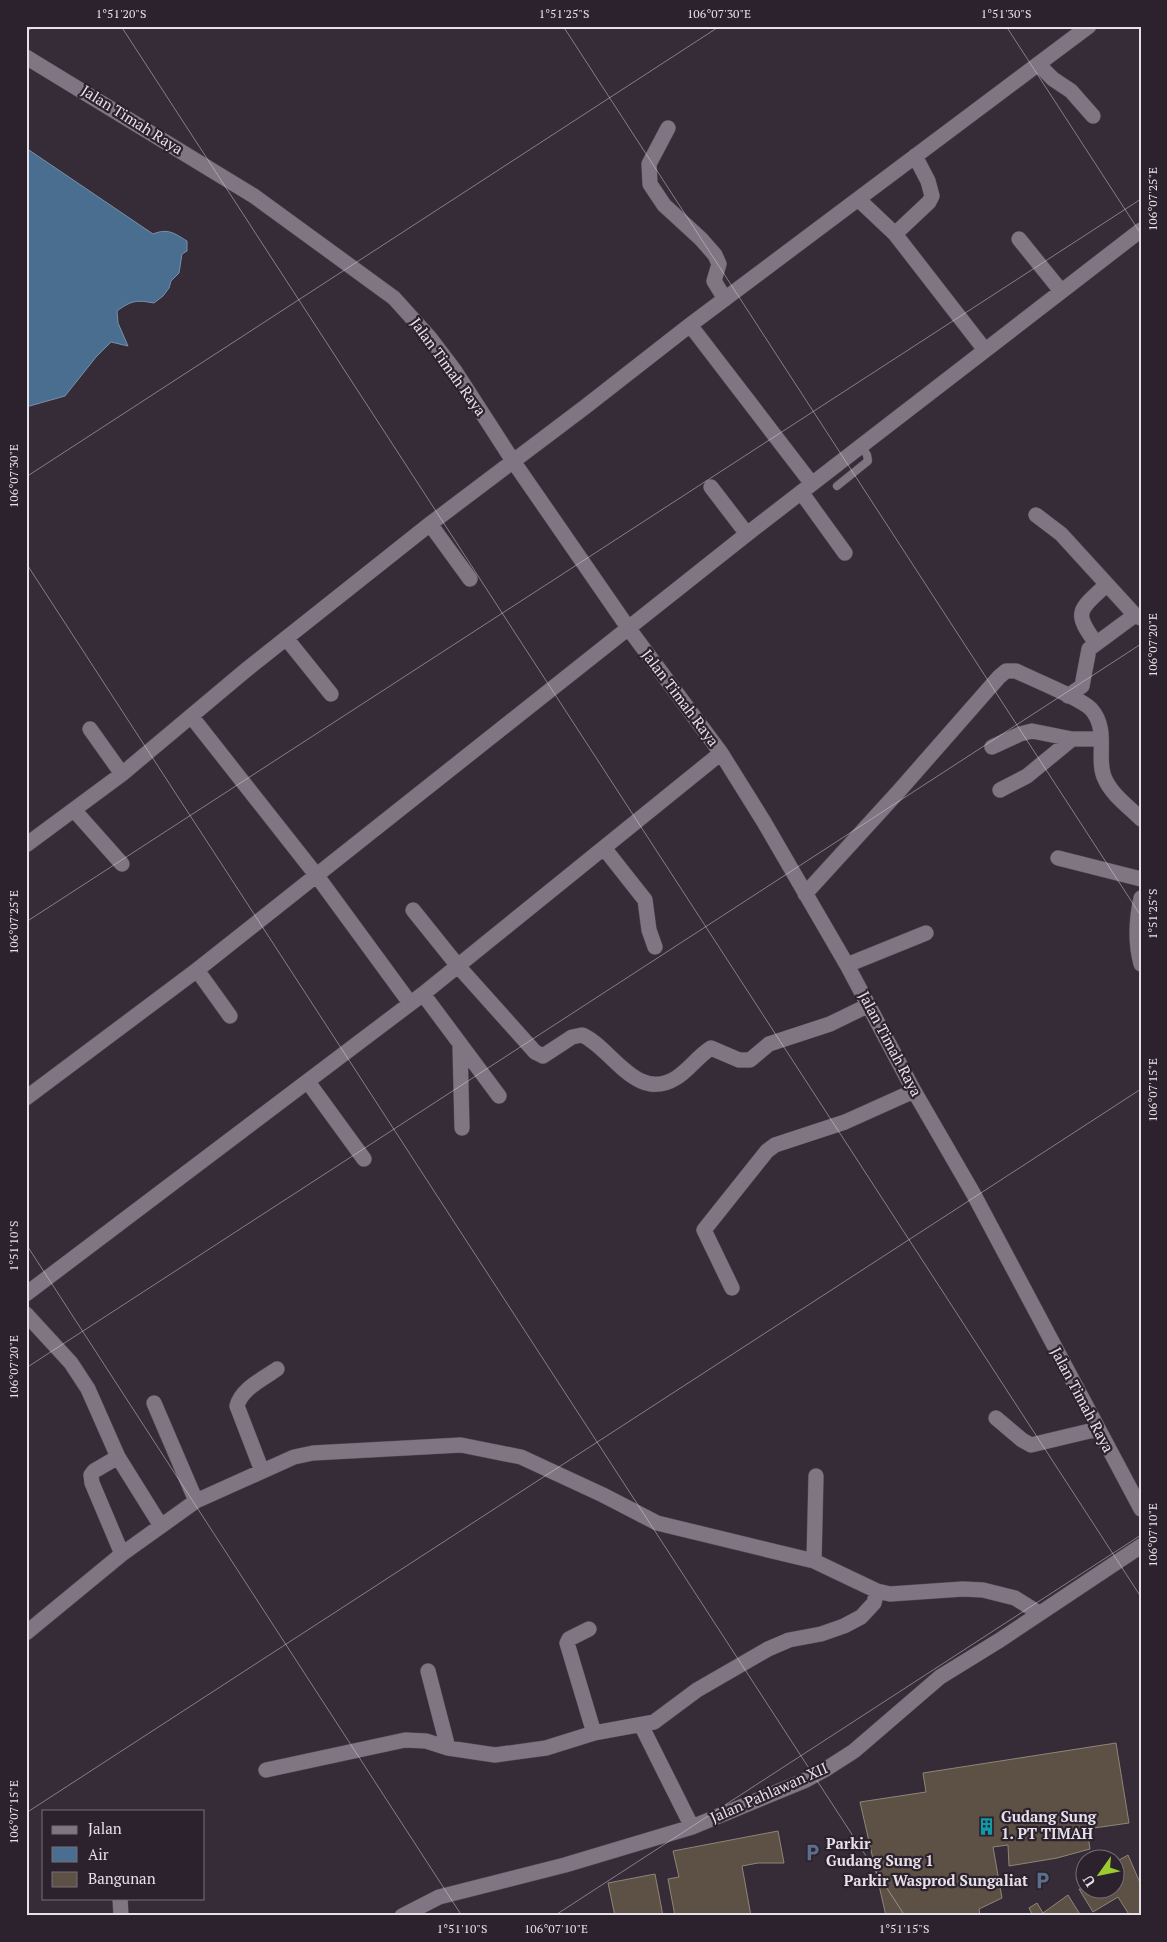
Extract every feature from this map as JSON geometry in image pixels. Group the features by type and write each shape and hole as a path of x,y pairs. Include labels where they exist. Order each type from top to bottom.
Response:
{"street":[{"path":"26,845 122,774 286,638 430,524 724,299 1089,26"},
{"name":"Jalan Timah Raya","path":"26,56 254,196 394,298 416,320 455,371 513,461 629,629 720,753 764,822 847,965 914,1091 973,1193 1141,1509"},
{"path":"1038,64 1053,79 1070,91 1093,116"},
{"path":"668,128 649,164 650,184 664,205 701,239 717,259 719,264 714,281 724,299"},
{"path":"895,234 929,202 932,196 928,181 915,156"},
{"path":"858,199 895,234 985,350"},
{"path":"26,1098 197,970 747,534 1141,230"},
{"path":"1020,239 1062,291"},
{"path":"690,325 806,488 845,553"},
{"path":"711,487 747,534"},
{"path":"1036,515 1061,534 1082,555 1106,585 1138,617 1096,643 1087,652 1082,686 1068,696"},
{"path":"430,524 470,579"},
{"path":"1096,643 1081,622 1080,615 1087,603 1106,585"},
{"path":"286,638 331,694"},
{"path":"805,894 1003,673 1016,671 1081,701 1092,711 1098,722 1104,779 1141,819"},
{"path":"191,716 317,876 410,1003"},
{"path":"90,729 122,774"},
{"path":"992,747 1025,732 1032,731 1072,739 1101,740"},
{"path":"1000,790 1028,776 1072,739"},
{"path":"26,1294 423,994 720,753"},
{"path":"74,810 122,864"},
{"path":"604,848 645,900 649,930 655,947"},
{"path":"1058,858 1141,879"},
{"path":"1141,898 1136,927 1137,950 1141,964"},
{"path":"413,910 458,966 538,1054 546,1055 572,1038 582,1035 624,1070 635,1078 647,1083 664,1082 677,1077 711,1048 739,1060 750,1060 772,1043 830,1024 869,1005"},
{"path":"847,965 926,933"},
{"path":"197,970 230,1016"},
{"path":"423,994 498,1096"},
{"path":"460,1045 462,1128"},
{"path":"308,1082 364,1159"},
{"path":"732,1288 704,1230 767,1151 775,1145 845,1122 914,1091"},
{"path":"26,1314 71,1364 88,1390 118,1457 161,1526"},
{"path":"262,1471 237,1406 239,1398 245,1392 277,1369"},
{"path":"154,1403 196,1501"},
{"path":"996,1418 1022,1440 1031,1445 1098,1430"},
{"path":"26,1633 122,1554 196,1501 294,1457 313,1453 461,1445 521,1457 658,1523 814,1561 877,1591 890,1594 963,1589 983,1590 1014,1598 1039,1613"},
{"path":"118,1457 94,1471 91,1475 92,1483 122,1554"},
{"path":"814,1561 816,1476"},
{"name":"Jalan Pahlawan XII","path":"402,1916 439,1897 565,1865 692,1828 788,1788 826,1769 854,1751 940,1677 1141,1546"},
{"path":"266,1770 405,1740 426,1741 448,1748 495,1755 546,1748 594,1733 654,1722 697,1690 768,1648 789,1640 821,1634 844,1626 861,1617 874,1603 877,1591"},
{"path":"589,1629 568,1639 568,1643 594,1733"},
{"path":"428,1671 448,1748"},
{"path":"641,1725 692,1828"},
{"path":"120,1900 121,1916"}],"lane":[{"path":"837,486 868,461 861,445"}],"water":[{"path":"26,148 153,234 167,231 187,241 187,251 182,254 179,273 171,281 169,288 163,296 154,303 135,302 117,311 118,323 128,346 111,342 96,357 65,396 26,407"}],"building":[{"name":"Gudang Sung 1. PT TIMAH","path":"1116,1743 1129,1823 1087,1829 1090,1849 1074,1850 1074,1853 1057,1858 1009,1866 1008,1845 993,1847 1002,1898 979,1909 980,1916 886,1916 860,1802 926,1792 923,1773"},
{"path":"778,1831 784,1863 758,1863 742,1866 751,1916 675,1916 668,1879 679,1877 673,1851"},
{"path":"1128,1855 1141,1885 1141,1916 1130,1916 1120,1900 1124,1900 1124,1857"},
{"path":"655,1874 663,1916 615,1916 608,1883"},
{"path":"1068,1895 1081,1916 1033,1916 1029,1908 1037,1903 1043,1913"},
{"path":"1086,1900 1113,1900 1093,1912"}],"place":[{"name":"Gudang Sung 1. PT TIMAH","path":"987,1826"},
{"name":"Parkir Gudang Sung 1","path":"812,1853"},
{"name":"Parkir Wasprod Sungaliat","path":"1042,1881"}]}
